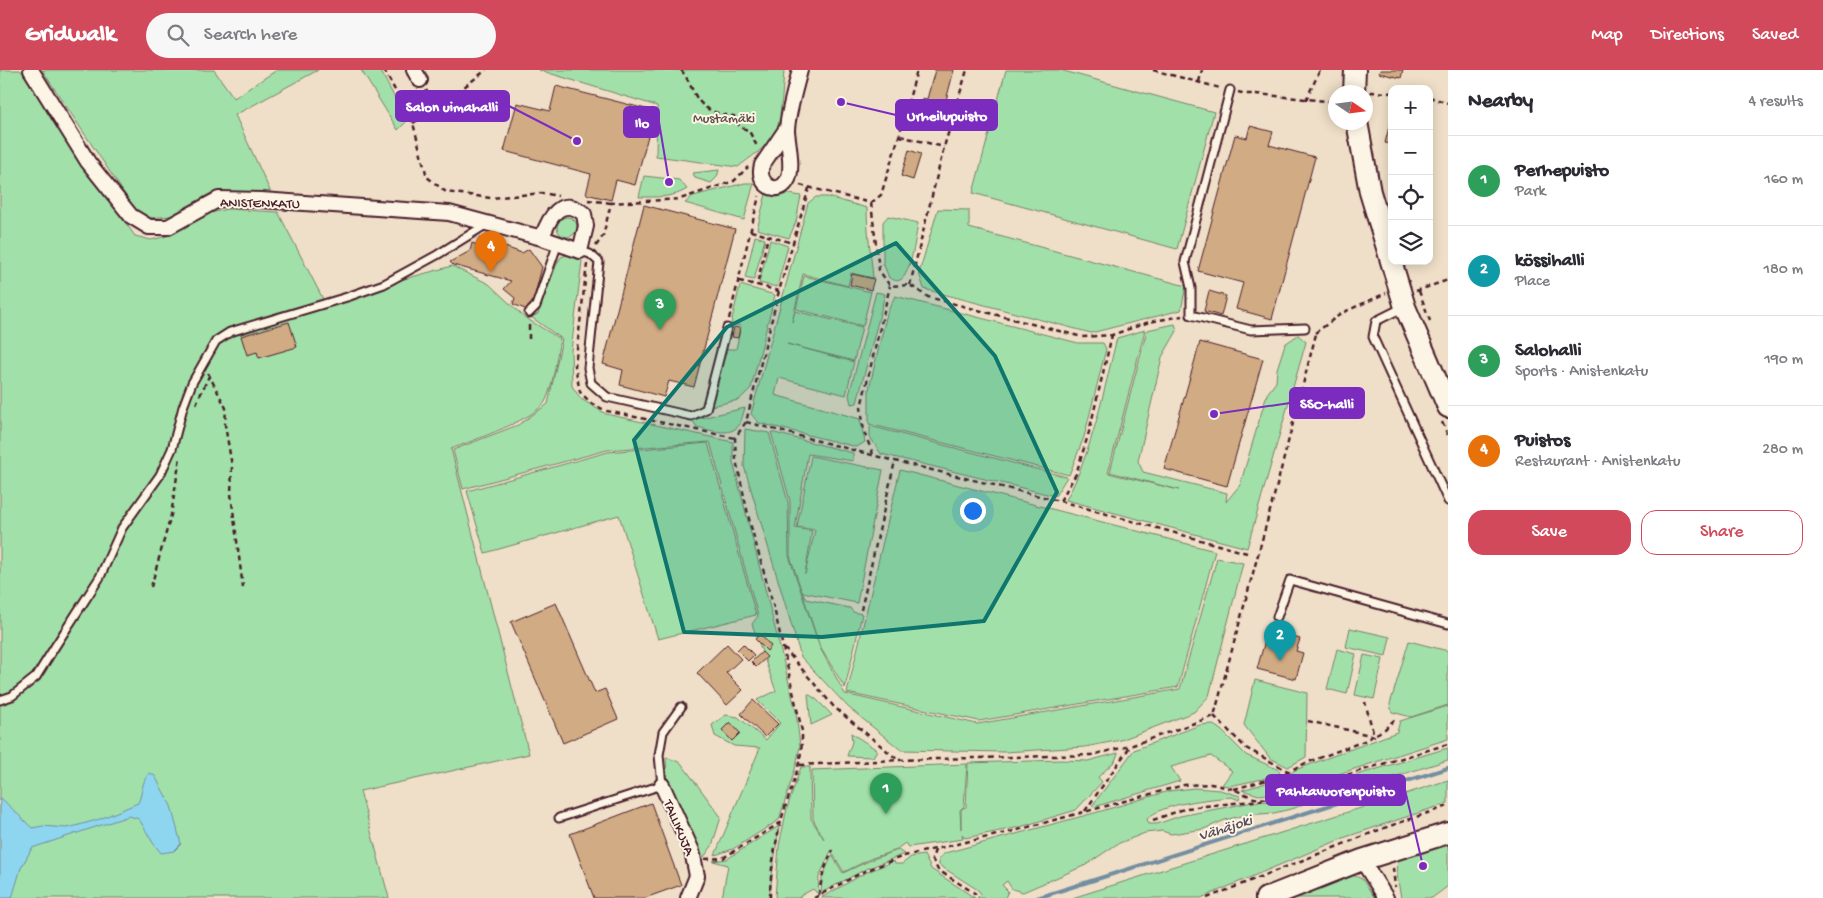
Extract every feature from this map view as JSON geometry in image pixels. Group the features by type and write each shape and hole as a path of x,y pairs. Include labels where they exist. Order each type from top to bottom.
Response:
{"street":[{"name":"ANISTENKATU","path":"31,70 88,162 131,216 149,227 168,227 219,199 449,213 542,238 585,252"},
{"path":"787,128 800,70"},
{"path":"1355,70 1360,85"},
{"path":"1358,130 1370,192 1410,293 1448,407"},
{"path":"542,238 547,224 556,211 566,206 577,208 584,214 586,226 585,252"},
{"name":"TALLIKUJA","path":"662,785 692,851 696,881 688,898"},
{"path":"1266,898 1362,860 1448,833"},
{"path":"1362,860 1386,898"}],"lane":[{"path":"1230,90 1185,262 1190,288 1191,315 1251,330 1305,328"},
{"path":"0,700 12,696 36,677 100,577 122,528 160,475 172,449 183,406 192,383 216,341 230,332 347,298 384,284 437,255 487,223"},
{"path":"530,313 536,306 558,243"},
{"path":"585,252 599,262 588,368 591,383 607,397 691,416 706,409 727,328"},
{"path":"1410,293 1376,321 1373,337 1448,501"},
{"path":"1277,617 1290,580 1448,624"},
{"path":"559,818 662,785 659,755 663,732 682,707"}],"path":[{"path":"384,70 413,123 428,176 446,192 491,198 542,194 562,196"},
{"path":"413,123 437,108 486,70"},
{"path":"681,70 687,77 699,102 718,114 734,116 739,126 749,131 761,154"},
{"path":"793,186 798,184 871,203 882,195 917,70"},
{"path":"910,285 944,147 967,70"},
{"path":"1153,70 1246,94 1328,101"},
{"path":"1199,82 1202,70"},
{"path":"1306,100 1320,70"},
{"path":"417,75 437,108"},
{"path":"1373,92 1388,93"},
{"path":"1433,98 1448,103"},
{"path":"900,136 944,147"},
{"path":"582,199 612,203 680,199 734,181 754,161"},
{"path":"770,898 781,822 800,765 803,746 802,731 783,647 750,524 736,460 735,438 746,422 792,242 809,188"},
{"path":"727,328 759,194"},
{"path":"612,203 603,236 585,252 575,366 580,392 592,404 607,411 735,438"},
{"path":"871,203 879,270 890,286 861,407 864,432 873,455"},
{"path":"751,231 792,242"},
{"path":"756,285 768,236"},
{"path":"1214,716 1264,536 1316,334 1342,313 1386,293 1410,293 1448,280"},
{"path":"739,281 779,291"},
{"path":"890,286 910,285 928,297 1082,338 1112,335 1149,322 1191,315"},
{"path":"1410,293 1432,325"},
{"path":"529,339 530,313"},
{"path":"1305,328 1316,334"},
{"path":"1060,501 1076,474 1089,432 1112,335"},
{"path":"204,360 209,376 226,408 225,425 232,466 231,494 243,588"},
{"path":"193,409 209,376"},
{"path":"746,422 1060,501 1247,552"},
{"path":"151,587 171,515 181,452"},
{"path":"860,610 895,461"},
{"path":"783,647 834,708 898,760"},
{"path":"1366,702 1374,736"},
{"path":"800,765 898,760 1091,755 1130,746 1214,716"},
{"path":"1214,716 1246,748 1288,771"},
{"path":"1233,789 1274,778 1364,741 1385,729 1396,718"},
{"path":"1308,722 1374,736"},
{"path":"1153,820 1187,808 1268,799 1448,744"},
{"path":"1085,811 1130,746"},
{"path":"814,898 865,871 904,856 1010,832 1184,785 1211,784 1233,789 1247,796 1268,799"},
{"path":"1207,898 1384,828 1448,806"},
{"path":"694,860 723,858 781,822"},
{"path":"819,895 821,877 833,850"},
{"path":"935,850 932,859 938,870 976,894"}],"highlighted area":[{"path":"896,243 995,356 1057,492 984,621 822,637 684,632 634,440 727,327"}],"green space":[{"path":"0,70 20,70 22,72 73,150 135,236 151,240 167,236 206,214 227,209 278,212 324,301 452,266 489,284 524,317 560,339 551,386 546,400 541,407 503,428 451,449 529,754 360,791 389,898 0,898"},
{"path":"42,70 214,70 234,98 277,70 318,70 235,115 272,195 211,193 170,216 149,218 134,208"},
{"path":"361,70 380,70 407,121 398,130"},
{"name":"Mustamäki","path":"539,70 784,70 778,127 768,142 738,167 656,156 657,106"},
{"path":"1006,70 1060,70 1214,112 1177,249 973,193"},
{"path":"719,170 717,177 711,183 695,178 693,173"},
{"path":"644,176 679,180 687,189 676,194 658,197 639,197"},
{"path":"745,183 754,183 744,220 685,203 693,196"},
{"path":"767,190 801,196 796,222 789,238 757,229"},
{"path":"816,197 828,197 867,208 873,278 851,273 848,286 803,274 792,322 795,311 862,327 854,361 787,344 854,362 846,395 779,378 775,395 860,419 865,442 857,447 759,423 751,414 808,203"},
{"path":"938,209 969,210 969,228 1186,286 1181,310 1091,333 924,289 919,273"},
{"path":"888,216 918,223 910,263 904,277 899,281 889,278 883,263 883,222"},
{"path":"567,217 574,220 577,227 574,234 567,237 560,234 557,227 560,220"},
{"path":"755,236 765,239 754,280 745,278"},
{"path":"770,240 788,246 777,287 759,283"},
{"path":"573,253 582,261 571,351 572,386 581,399 606,414 733,442 733,462 796,711 800,746 796,766 779,820 733,849 715,855 760,748 734,746 715,736 712,725 726,715 738,717 766,740 780,723 757,700 776,691 752,624 758,616 710,442 607,450 463,489 453,450 518,425 548,404 562,339 531,317 538,314 561,257"},
{"path":"804,276 871,292 863,326 796,309"},
{"path":"740,285 775,295 751,388 739,400 711,406 725,349 736,349 741,326 731,324"},
{"path":"876,292 885,294 857,403 851,404 849,395"},
{"path":"895,296 1078,343 1103,343 1106,349 1084,437 1069,475 869,424 869,389 887,313"},
{"path":"1175,324 1177,331 1162,357 1138,461 1143,472 1227,493 1226,502 1240,485 1267,394 1276,382 1277,369 1285,344 1298,335 1306,342 1247,548 1066,500 1090,441 1117,338 1145,330 1108,473 1179,490 1110,472 1147,330"},
{"path":"745,408 740,424 731,431 720,432 697,427 692,420"},
{"path":"870,426 1067,477 1055,496 881,454 870,437"},
{"path":"745,429 769,433 788,502 789,556 820,648 845,694 977,724 1180,689 1217,558 1243,563 1209,696 1194,712 1121,740 1085,747 1005,752 901,750 848,707 801,657 744,466"},
{"path":"771,432 853,453 853,461 808,454 795,528 812,531 805,574 815,530 797,527 811,456 883,470 857,603 802,592 806,599 850,608 853,612 862,614 845,688 820,647 790,556 790,501"},
{"path":"708,443 756,615 658,639 619,515 485,553 467,491 608,452"},
{"path":"900,470 1215,551 1178,687 979,721 847,693"},
{"path":"1350,628 1390,637 1386,656 1346,647"},
{"path":"1409,641 1448,651 1448,705 1411,717 1392,712 1390,704"},
{"path":"1337,649 1356,654 1347,694 1327,689"},
{"path":"1364,655 1383,659 1374,699 1355,695"},
{"path":"1255,680 1307,693 1306,757 1288,767 1270,758 1244,725"},
{"path":"808,694 816,699 832,715 811,725"},
{"path":"1448,706 1448,739 1279,793 1259,795 1242,790 1284,778 1295,770 1397,732 1400,721"},
{"path":"1212,724 1221,730 1246,755 1279,770 1280,773 1272,777 1229,786 1222,785 1232,771 1211,756 1171,767 1180,781 1094,807 1092,806 1134,750 1200,725"},
{"path":"851,733 877,750 873,757 847,756 852,742"},
{"path":"1448,748 1448,760 1317,797 1295,808 1274,813 1245,815 1225,820 1204,829 1171,834 1162,831 1145,833 1117,844 1086,865 1023,892 1012,889 1007,881 1002,885 1008,891 1005,898 977,898 981,894 978,890 939,865 939,858 945,853 1169,791 1194,788 1220,790 1240,796 1239,800 1232,797 1199,801 1164,809 1147,819 1149,824 1157,824 1180,816 1253,802 1269,801"},
{"path":"1118,753 1115,761 1098,777 1102,782 1076,810 1020,827 965,838 962,834 963,839 909,847 905,843 894,851 872,858 844,872 831,851 819,877 818,894 813,889 800,896 800,898 775,898 779,846 787,808 801,767 810,767 811,819 824,839 813,819 812,770 967,764 964,806 961,809 966,807 968,763 1088,761"},
{"path":"666,757 681,763 721,817 712,846 704,857 697,848 667,783"},
{"path":"1448,780 1448,803 1346,837 1201,898 1072,898 1396,797"},
{"path":"779,826 769,898 722,898 728,865 713,861 727,859"},
{"path":"1448,841 1448,886 1432,898 1401,898 1397,875 1398,858"},
{"path":"898,850 904,854 864,870 821,893 822,878 832,855 843,873"},
{"path":"924,855 931,869 975,898 821,898 865,873 894,861 895,864 902,864 911,857"},
{"path":"1346,872 1362,879 1375,898 1286,898"}],"water":[{"path":"149,773 155,776 171,806 181,844 174,851 161,853 139,819 129,816 32,848 21,868 12,898 0,898 0,797 32,828 43,826 72,827 100,819 138,803"}],"building":[{"path":"935,70 954,70 945,104 933,101 927,123 916,120 922,98 927,99"},
{"path":"1380,70 1403,70 1401,78 1379,73"},
{"path":"556,86 650,110 645,130 649,132 635,185 616,180 611,200 586,194 591,174 504,151 517,103 550,111"},
{"path":"1250,126 1273,132 1269,145 1315,157 1272,319 1236,309 1243,283 1198,271 1235,135 1247,138"},
{"path":"1388,131 1388,143 1385,143"},
{"path":"909,150 921,154 913,180 901,176"},
{"path":"644,205 735,229 694,387 669,381 664,397 620,385 623,370 603,364"},
{"path":"479,238 522,253 529,249 542,267 532,306 525,309 513,304 515,298 504,289 511,281 453,265 450,262 470,251 472,243 477,245"},
{"path":"852,274 874,279 871,290 850,285"},
{"path":"1209,291 1226,296 1221,316 1204,311"},
{"path":"289,322 297,347 259,358 257,352 247,355 241,336"},
{"path":"734,327 740,328 738,338 732,337"},
{"path":"1200,342 1263,359 1227,486 1164,469"},
{"path":"556,603 595,693 605,689 618,719 563,743 511,622"},
{"path":"1268,630 1300,639 1296,651 1303,653 1296,679 1257,669"},
{"path":"760,634 771,646 767,651 755,639"},
{"path":"727,644 741,659 726,673 743,690 727,705 697,673"},
{"path":"743,644 754,655 748,661 737,650"},
{"path":"762,652 767,657 756,667 751,662"},
{"path":"753,700 778,724 765,737 741,714"},
{"path":"730,722 740,733 732,741 722,730"},
{"path":"651,803 681,885 645,898 594,898 570,834"}],"waterway":[{"name":"Vähäjoki","path":"1037,898 1448,768"}],"place":[{"name":"Urheilupuisto","path":"841,102"},
{"name":"Salon uimahalli","path":"577,141"},
{"name":"Ilo","path":"669,182"},
{"name":"Puistos","path":"491,272"},
{"name":"Salohalli","path":"660,330"},
{"name":"SSO-halli","path":"1214,414"},
{"name":"kössihalli","path":"1280,661"},
{"name":"Perhepuisto","path":"886,814"},
{"name":"Pahkavuorenpuisto","path":"1423,866"}]}
